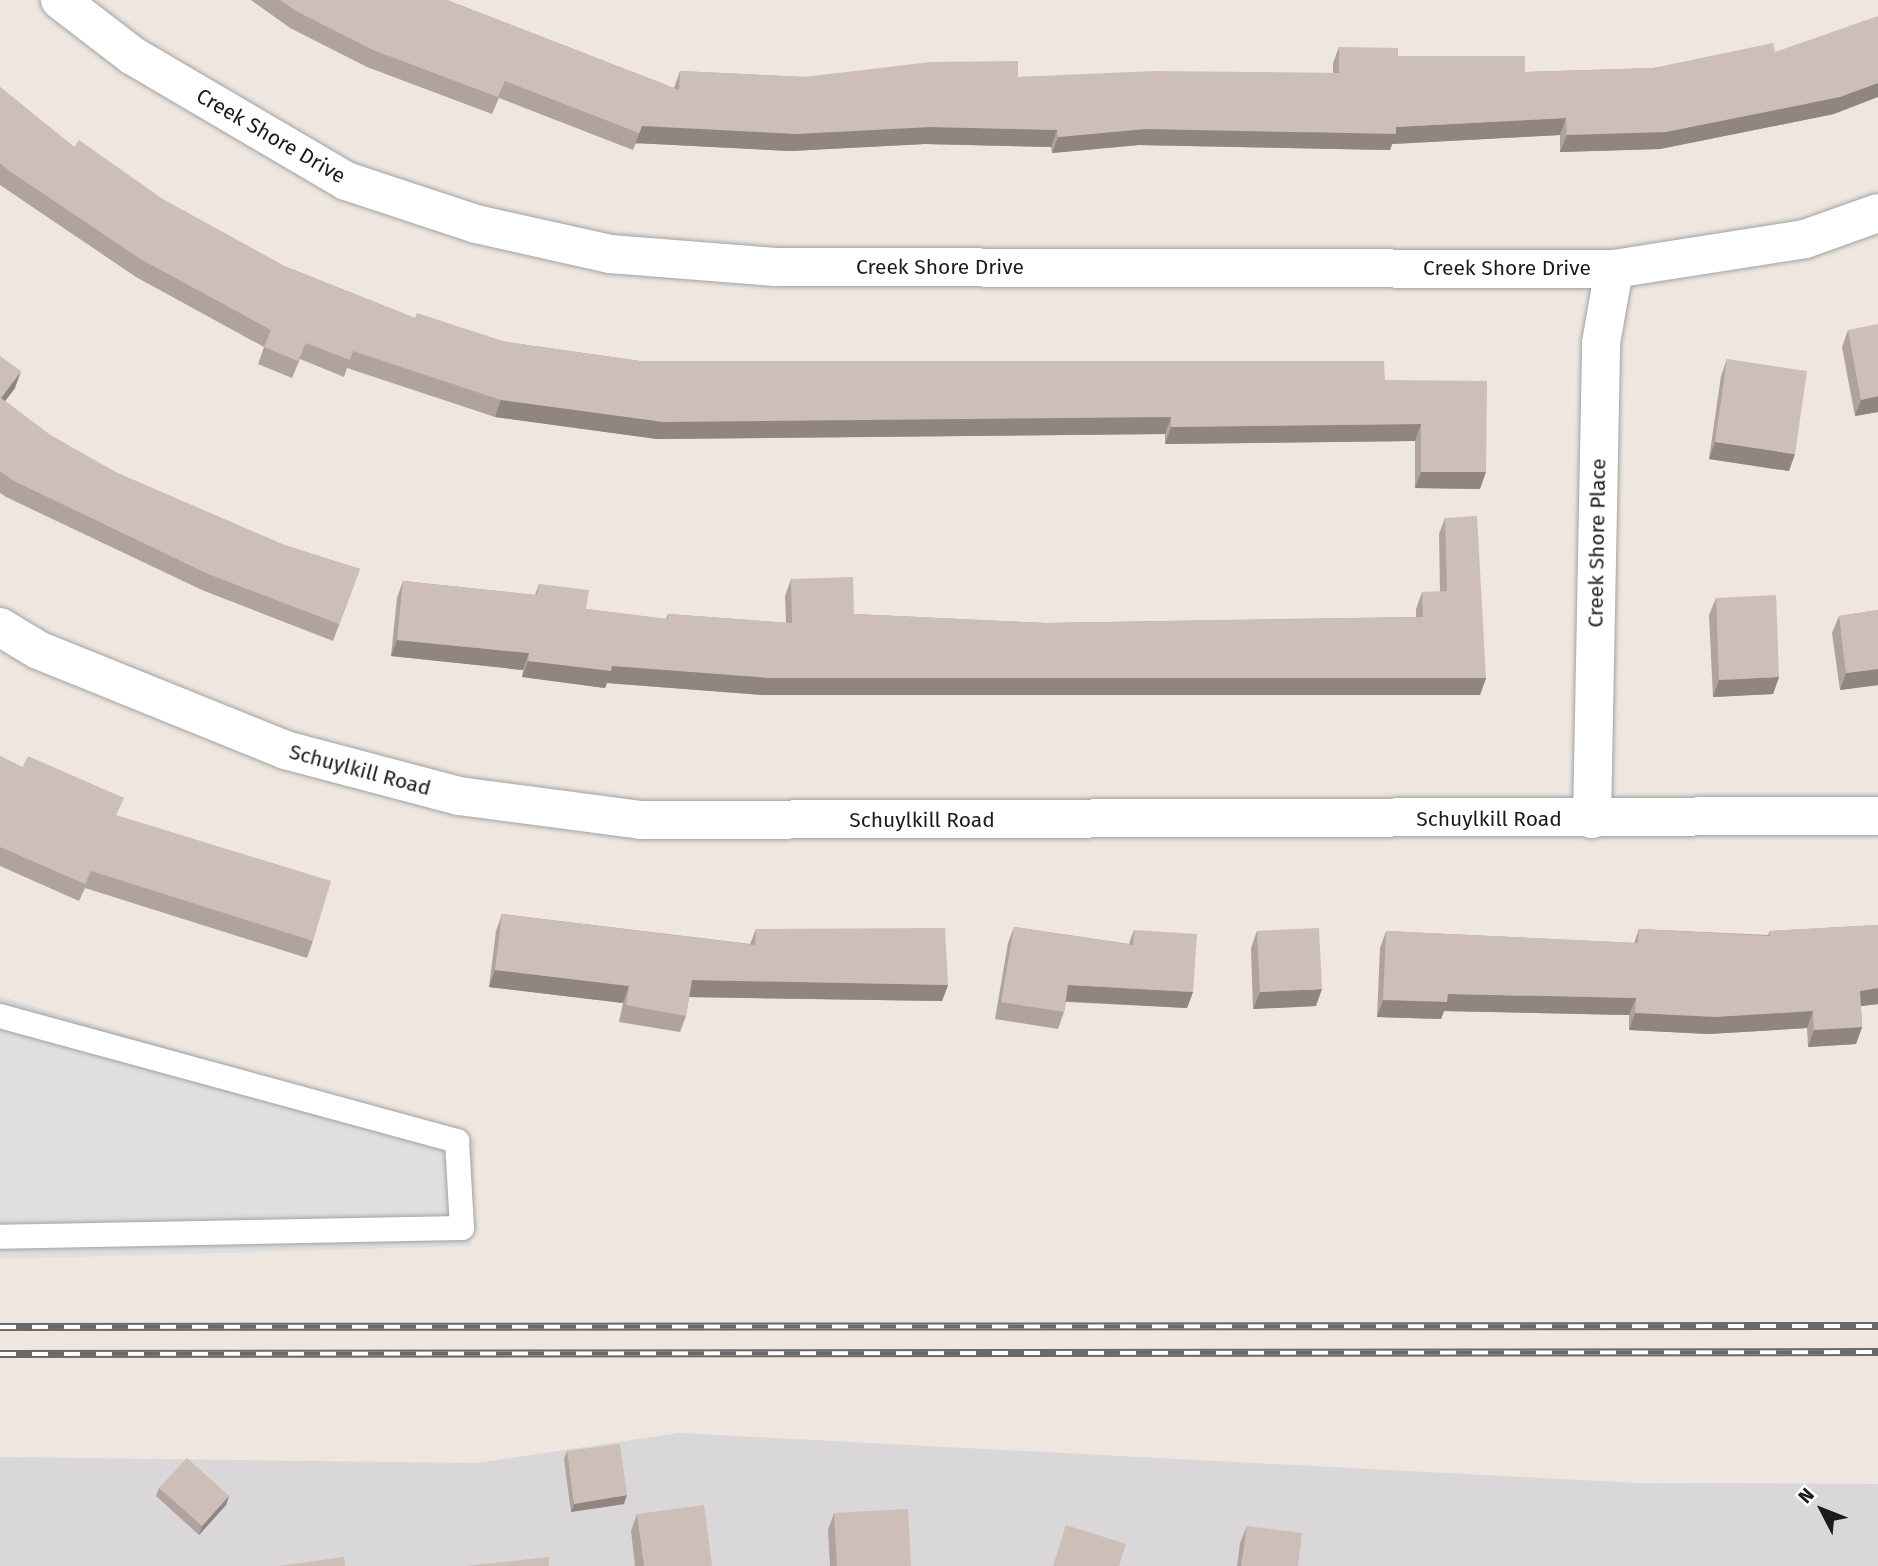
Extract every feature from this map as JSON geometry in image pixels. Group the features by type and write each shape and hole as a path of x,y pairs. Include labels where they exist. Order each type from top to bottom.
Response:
{"street":[{"name":"Creek Shore Drive","path":"60,0 133,56 346,181 475,224 610,254 775,267 1614,269 1805,239 1878,214"},
{"name":"Creek Shore Place","path":"1592,819 1601,343 1614,269"},
{"name":"Schuylkill Road","path":"0,627 38,650 285,750 459,796 641,820 1878,816"}],"lane":[{"path":"0,1016 457,1140 461,1228 0,1237"}],"shaded area":[{"path":"0,996 476,1140 471,1246 0,1259"},
{"path":"679,1433 1637,1483 1878,1484 1878,1566 0,1566 0,1457 477,1463"}],"building":[{"path":"280,0 447,0 679,90 680,71 804,77 931,62 1018,61 1018,77 1154,71 1339,73 1339,47 1398,48 1398,56 1525,56 1525,72 1653,68 1773,43 1775,52 1878,16 1878,83 1840,97 1666,132 1567,135 1566,118 1396,127 1396,134 1145,129 1058,137 1057,130 931,127 796,134 642,126 639,133 505,81 498,97 373,50 296,11"},
{"path":"0,87 74,147 79,140 164,200 284,266 415,318 417,313 506,342 640,361 1384,361 1385,380 1487,381 1486,472 1421,472 1421,424 1171,427 1171,417 663,422 501,400 353,351 350,360 306,343 298,361 264,347 271,330 142,260 0,163"},
{"path":"1878,324 1878,396 1861,400 1848,330"},
{"path":"0,356 21,371 1,398 50,435 117,473 284,545 360,569 339,624 208,574 12,480 0,471"},
{"path":"1727,359 1807,371 1795,454 1715,442"},
{"path":"1477,516 1486,678 769,678 612,666 611,671 528,661 529,653 397,640 403,581 537,595 539,584 589,590 586,609 668,619 668,614 792,623 791,579 853,577 854,614 1045,623 1423,617 1422,592 1447,591 1445,518"},
{"path":"1776,595 1779,677 1719,680 1716,598"},
{"path":"1878,610 1878,669 1846,673 1839,616"},
{"path":"0,756 22,768 28,756 124,798 116,815 331,881 313,941 91,871 85,884 0,847"},
{"path":"502,914 755,945 756,929 945,928 948,985 692,980 686,1016 626,1005 629,986 495,970"},
{"path":"1878,925 1878,988 1860,991 1862,1027 1814,1030 1813,1011 1715,1017 1635,1013 1636,998 1448,994 1447,1002 1383,1000 1386,931 1638,943 1639,929 1770,936 1770,931"},
{"path":"1014,927 1133,945 1134,930 1197,934 1193,992 1068,985 1064,1012 1001,1002"},
{"path":"1319,928 1322,989 1260,992 1257,931"},
{"path":"620,1444 627,1495 574,1504 567,1451"},
{"path":"187,1458 229,1496 202,1526 159,1488"},
{"path":"704,1505 712,1566 644,1566 637,1514"},
{"path":"908,1509 911,1566 837,1566 834,1513"},
{"path":"1066,1525 1126,1544 1119,1566 1053,1566"},
{"path":"1247,1526 1302,1533 1298,1566 1241,1566"},
{"path":"344,1557 345,1566 278,1566"},
{"path":"549,1557 549,1566 466,1566"}],"railway":[{"path":"0,1327 1878,1326"},
{"path":"0,1354 1878,1352"}]}
